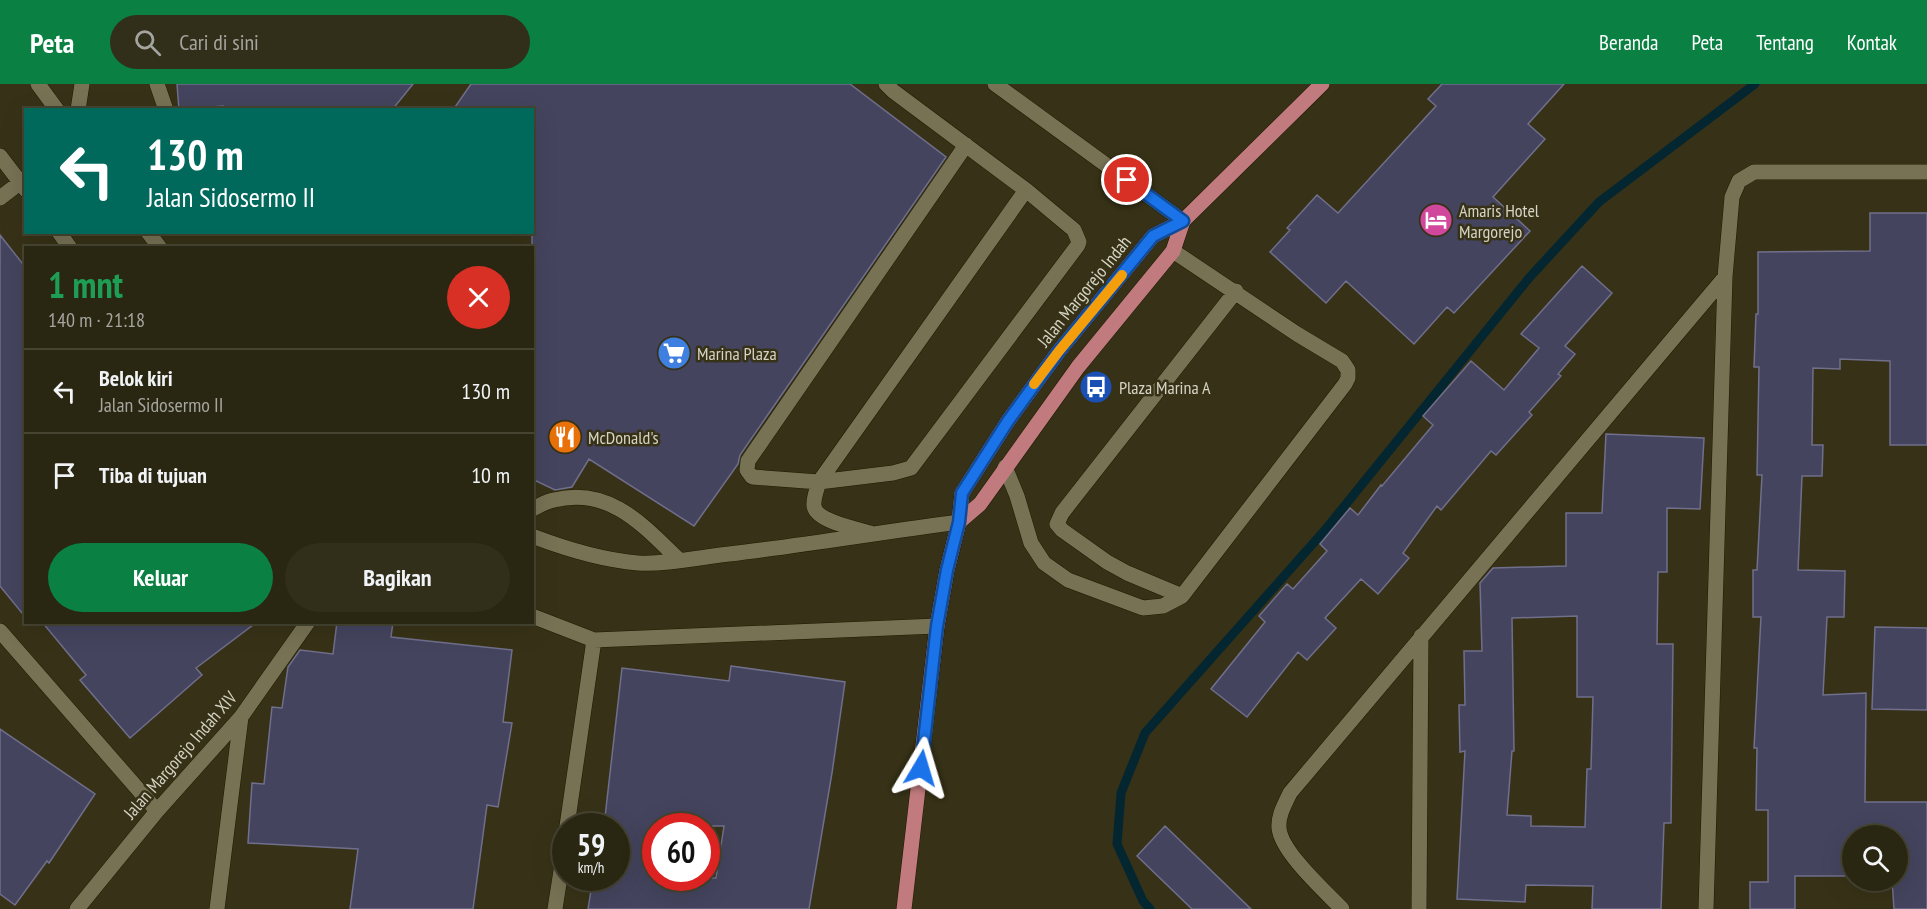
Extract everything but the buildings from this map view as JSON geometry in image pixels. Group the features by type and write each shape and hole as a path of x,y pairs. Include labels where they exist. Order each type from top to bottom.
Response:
{"main road":[{"name":"Jalan Margorejo Indah","path":"904,909 937,626 947,570 959,522 962,493 1008,421 1059,351 1153,236 1183,221 1318,85"},
{"name":"Jalan Margorejo Indah","path":"959,522 980,504 1078,367 1173,251 1183,221"}],"street":[{"path":"38,84 56,108"},
{"path":"78,108 82,84"},
{"path":"157,84 165,108"},
{"path":"886,84 1026,190 1074,230 1079,242 1074,252 911,468 893,473 819,482 752,477 747,470 748,460 966,145"},
{"path":"995,84 1183,221"},
{"path":"0,156 24,184 0,198"},
{"path":"1706,909 1725,277 1732,197 1739,181 1754,172 1927,172"},
{"path":"870,533 827,519 816,513 814,504 819,482 1026,190"},
{"path":"1005,467 1017,496 1031,543 1044,563 1068,580 1143,608 1163,606 1182,596 1346,384 1348,370 1342,361 1173,251"},
{"path":"1342,909 1296,862 1279,829 1280,814 1290,793 1725,277"},
{"path":"1182,596 1139,580 1107,562 1057,524 1062,513 1236,291"},
{"path":"534,508 554,500 587,497 616,506 641,523 678,560"},
{"path":"534,537 566,548 614,560 641,563 769,549 959,522"},
{"path":"534,617 594,640 937,626"},
{"name":"Jalan Margorejo Indah XIV","path":"77,909 157,811 241,717 307,624"},
{"path":"0,631 157,811"},
{"path":"1419,909 1421,636"},
{"path":"569,813 594,640"},
{"path":"217,909 241,717"},
{"path":"555,909 558,891"}],"waterway":[{"path":"1150,909 1143,901 1117,844 1121,793 1145,733 1325,530 1529,278 1599,202 1755,84"}],"slow traffic":[{"path":"1034,384 1122,275"}],"place":[{"name":"Amaris Hotel Margorejo","path":"1436,220"},
{"name":"Marina Plaza","path":"674,353"},
{"name":"Plaza Marina A","path":"1096,387"},
{"name":"McDonald's","path":"565,437"}],"route":[{"path":"921,768 937,626 947,570 959,522 962,493 1008,421 1059,351 1153,236 1183,221 1127,180"}]}
